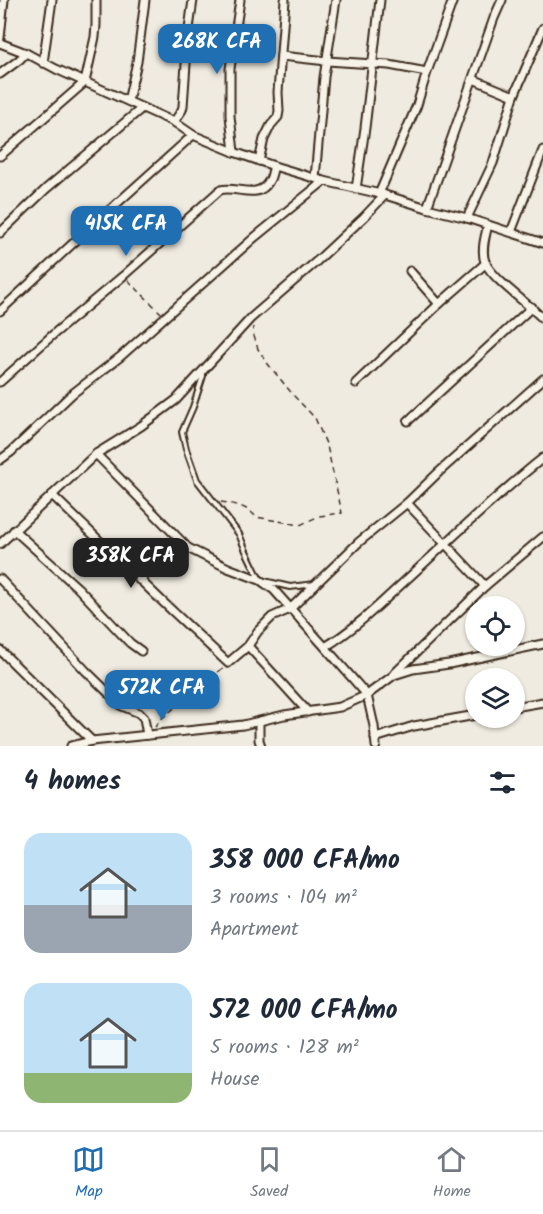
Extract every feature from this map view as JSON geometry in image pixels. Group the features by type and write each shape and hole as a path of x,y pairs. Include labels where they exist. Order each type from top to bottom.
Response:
{"street":[{"path":"0,38 4,0"},
{"path":"43,63 52,0"},
{"path":"0,156 85,82 95,37 96,0"},
{"path":"128,101 137,62 145,0"},
{"path":"174,122 183,106 193,0"},
{"path":"234,152 230,116 230,69 240,0"},
{"path":"259,160 264,139 278,117 279,111 278,92 285,0"},
{"path":"315,178 324,77 336,0"},
{"path":"356,189 380,0"},
{"path":"0,544 96,454 141,426 176,400 251,318 364,217 382,194 417,105 453,0"},
{"path":"427,208 502,0"},
{"path":"467,218 493,163 514,96 543,28"},
{"path":"0,44 26,53 43,63 174,122 193,135 234,152 324,181 382,194 467,218 543,243"},
{"path":"0,74 26,53"},
{"path":"281,56 410,68 427,72"},
{"path":"473,79 514,96"},
{"path":"0,233 47,188 142,108"},
{"path":"0,311 193,135"},
{"path":"511,232 543,150"},
{"path":"0,382 219,190 226,188 251,192 261,190 269,181 274,166"},
{"path":"0,460 72,394 120,357 255,237 324,181"},
{"path":"488,225 484,243 486,264 497,278 543,319"},
{"path":"356,383 439,304 486,264"},
{"path":"410,271 439,304"},
{"path":"408,421 532,307"},
{"path":"52,495 228,663 248,646 258,631 272,617 290,609 359,542 407,503 447,464 543,379"},
{"path":"96,454 188,548 228,568 260,580 274,590 367,695 375,742 414,726 465,717"},
{"path":"326,647 341,637 514,481 543,458"},
{"path":"407,503 485,586"},
{"path":"14,530 78,588 130,643 141,651"},
{"path":"71,746 92,741 243,725 276,717 340,707 367,695 394,675 485,586 543,537"},
{"path":"139,580 156,566 188,548"},
{"path":"0,579 94,679 122,706 139,713 144,718 147,735"},
{"path":"394,675 413,669 449,664 543,644"},
{"path":"248,646 308,712"},
{"path":"0,650 92,741"},
{"path":"525,705 543,702"},
{"path":"259,722 261,746"}],"lane":[{"path":"203,370 193,407 182,432 197,480 239,534 260,580 290,587 317,583"}],"path":[{"path":"123,276 164,316"},
{"path":"214,501 235,504 251,510 256,518 300,525 319,516 342,513 327,446 315,418 268,364 256,342 251,318"},
{"path":"161,719 228,663"}]}
